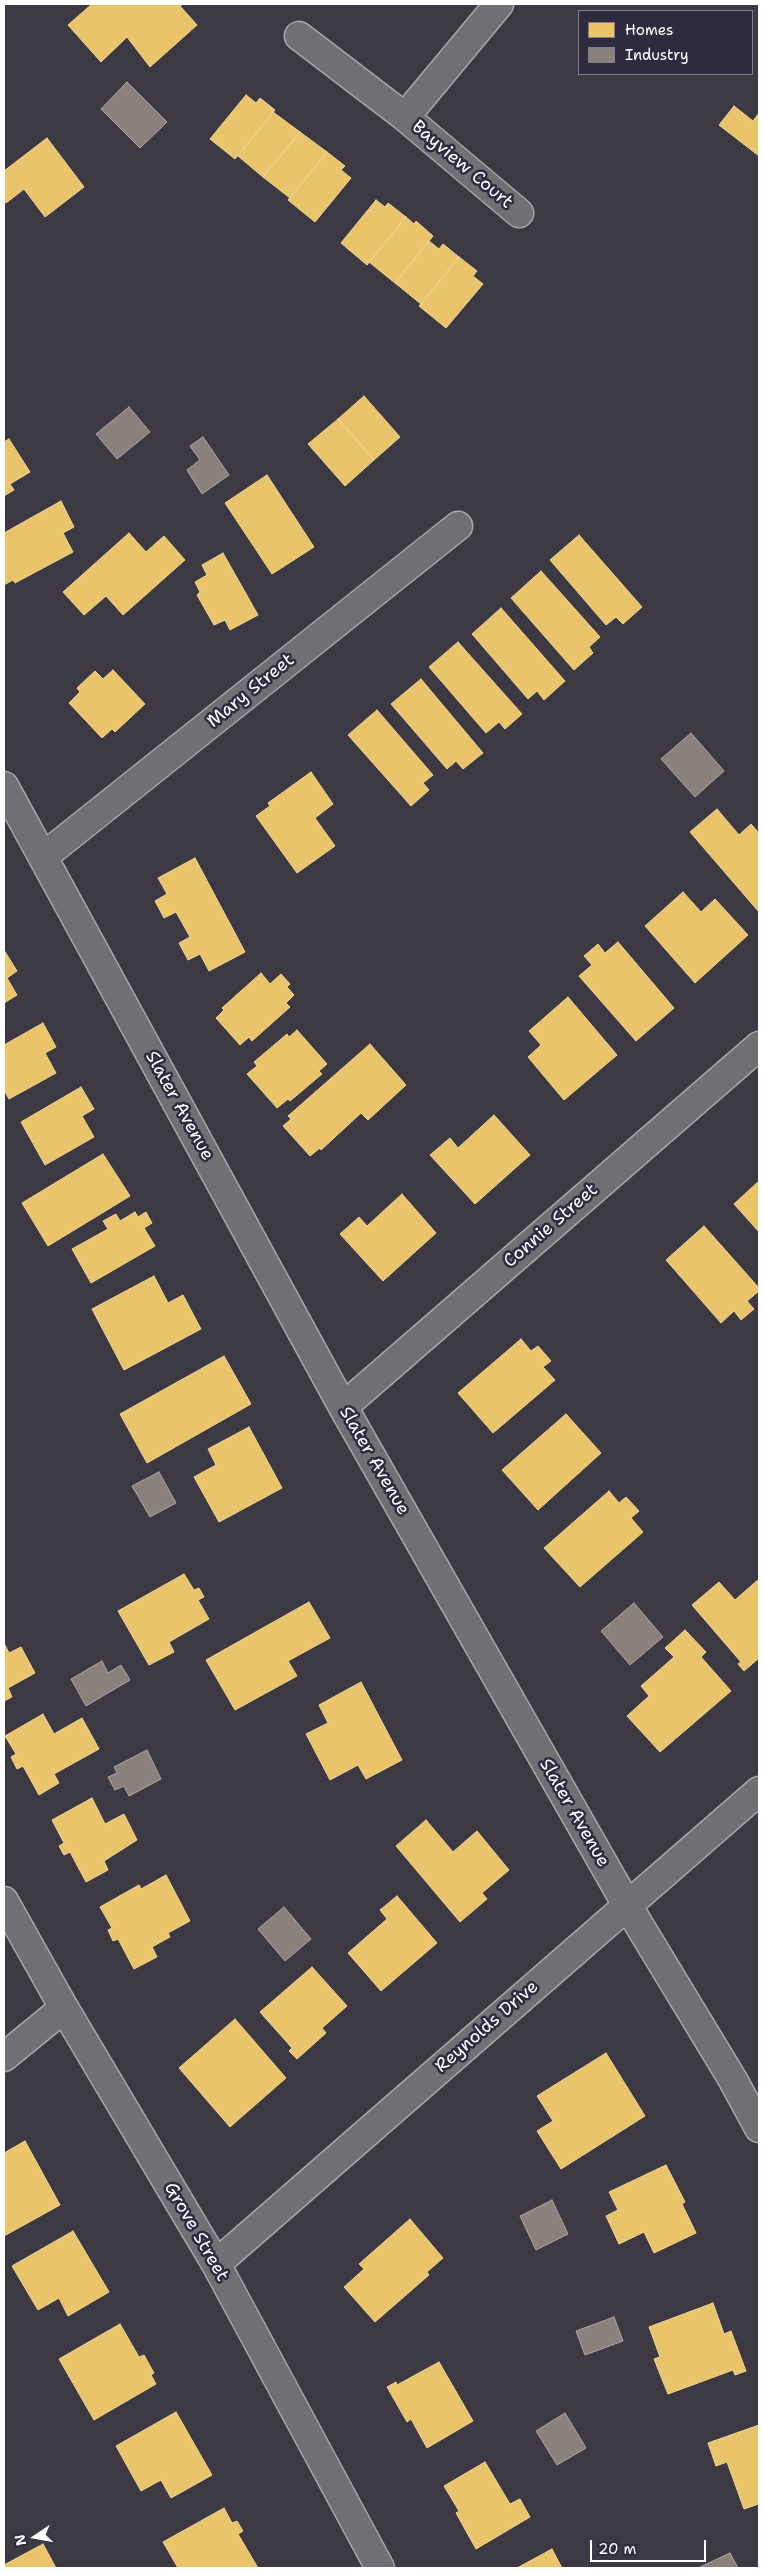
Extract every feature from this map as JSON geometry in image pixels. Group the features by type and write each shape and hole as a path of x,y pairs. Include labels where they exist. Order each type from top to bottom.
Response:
{"street":[{"name":"Bayview Court","path":"405,117 499,4"},
{"name":"Bayview Court","path":"298,36 405,117 519,213"},
{"name":"Mary Street","path":"43,857 458,526"},
{"name":"Slater Avenue","path":"4,786 343,1407 627,1906 733,2080 759,2128"},
{"name":"Connie Street","path":"343,1407 759,1046"},
{"name":"Reynolds Drive","path":"216,2264 759,1791"},
{"name":"Grove Street","path":"4,1901 64,2008 216,2264 380,2568"},
{"path":"4,2057 64,2008"}],"building: Homes":[{"path":"92,4 183,4 180,6 197,25 150,67 127,37 101,62 68,25"},
{"path":"246,95 256,103 260,98 275,110 235,159 210,139"},
{"path":"734,106 753,121 759,113 759,156 719,125"},
{"path":"273,112 300,132 263,177 238,156"},
{"path":"300,132 327,152 290,198 263,177"},
{"path":"47,138 84,187 45,217 24,189 6,203 4,200 4,171"},
{"path":"327,152 345,166 341,170 351,178 315,222 288,200"},
{"path":"376,200 385,207 388,203 406,217 367,265 341,243"},
{"path":"406,217 414,224 416,221 433,236 395,283 369,262"},
{"path":"429,241 439,249 443,244 459,257 421,304 395,283"},
{"path":"459,257 477,271 473,276 483,284 446,328 419,306"},
{"path":"364,396 400,437 374,460 338,419"},
{"path":"338,419 374,460 345,486 308,444"},
{"path":"9,439 30,472 10,484 14,490 4,496 4,442"},
{"path":"267,475 314,547 272,574 225,503"},
{"path":"61,501 74,527 63,533 73,552 15,583 13,580 4,585 4,533"},
{"path":"129,533 146,552 164,536 185,560 123,615 106,596 84,615 63,592"},
{"path":"579,535 642,607 623,624 616,617 606,625 550,560"},
{"path":"223,553 258,615 230,630 225,620 214,625 197,595 200,592 195,582 207,575 202,565"},
{"path":"541,571 600,637 589,647 593,653 574,670 511,598"},
{"path":"501,608 565,681 544,700 537,691 528,699 472,634"},
{"path":"458,642 522,714 505,729 499,722 486,733 429,667"},
{"path":"113,670 145,704 115,732 112,729 102,738 69,703 80,692 77,688 95,671 103,679"},
{"path":"421,679 483,753 463,769 456,761 447,769 391,704"},
{"path":"377,710 433,775 423,783 429,790 411,806 348,735"},
{"path":"311,772 333,804 315,818 335,846 297,873 256,816 270,806 268,803"},
{"path":"717,809 739,835 751,824 759,833 759,912 690,832"},
{"path":"195,858 245,952 209,971 200,954 188,960 179,943 190,937 176,912 164,918 155,901 167,894 158,878"},
{"path":"683,892 701,912 715,899 748,935 695,983 645,926"},
{"path":"618,942 674,1008 636,1041 579,976 592,965 584,956 598,944 605,953"},
{"path":"4,950 17,971 7,978 17,995 4,1003"},
{"path":"261,973 270,984 281,974 290,984 287,987 294,995 286,1003 290,1007 252,1041 249,1037 240,1045 216,1018 224,1010 222,1008"},
{"path":"568,997 617,1055 564,1100 528,1057 541,1045 529,1031"},
{"path":"43,1023 56,1047 45,1053 56,1073 9,1099 4,1090 4,1045"},
{"path":"297,1030 327,1064 319,1071 322,1074 290,1101 288,1099 277,1108 247,1074 257,1066 254,1062 287,1034 289,1037"},
{"path":"370,1044 406,1085 368,1120 361,1113 321,1150 320,1148 310,1156 283,1126 291,1119 288,1116"},
{"path":"81,1087 94,1109 82,1116 94,1137 45,1165 21,1122"},
{"path":"494,1115 530,1155 475,1204 430,1155 450,1138 458,1148"},
{"path":"103,1154 130,1196 48,1246 22,1203"},
{"path":"759,1181 759,1232 734,1204"},
{"path":"402,1194 436,1233 383,1281 340,1234 359,1217 367,1226"},
{"path":"135,1212 138,1217 146,1212 152,1223 144,1228 155,1246 91,1283 72,1249 108,1229 103,1221 116,1214 120,1221"},
{"path":"704,1226 759,1288 759,1291 747,1301 754,1309 741,1320 734,1311 721,1323 666,1260"},
{"path":"154,1276 168,1303 183,1295 201,1329 124,1370 92,1309"},
{"path":"521,1339 531,1351 538,1346 551,1361 543,1367 555,1380 493,1433 458,1393"},
{"path":"224,1356 251,1404 147,1463 120,1414"},
{"path":"566,1414 601,1453 538,1510 502,1470"},
{"path":"249,1427 282,1488 219,1522 194,1477 216,1465 208,1449"},
{"path":"609,1491 619,1503 626,1497 639,1511 631,1518 643,1532 580,1587 544,1548"},
{"path":"184,1574 194,1590 199,1588 204,1597 198,1600 209,1619 169,1642 174,1652 149,1665 118,1611"},
{"path":"759,1579 759,1658 744,1671 738,1664 741,1662 692,1605 719,1582 735,1600"},
{"path":"309,1602 330,1638 288,1661 297,1676 235,1710 206,1660"},
{"path":"685,1630 706,1652 701,1657 731,1691 660,1752 627,1716 649,1696 641,1686 674,1657 665,1648"},
{"path":"4,1643 9,1653 21,1647 35,1673 8,1688 12,1697 4,1701"},
{"path":"361,1682 402,1760 366,1779 358,1765 330,1780 306,1734 328,1723 319,1705"},
{"path":"43,1714 54,1734 82,1718 99,1749 54,1774 59,1783 39,1795 23,1766 17,1769 11,1757 16,1754 5,1736"},
{"path":"92,1798 105,1824 124,1814 137,1840 104,1861 108,1870 86,1882 70,1852 64,1855 59,1846 64,1843 52,1820"},
{"path":"426,1820 453,1852 477,1831 509,1870 482,1893 487,1899 460,1922 396,1846"},
{"path":"166,1875 190,1921 168,1933 170,1937 152,1947 157,1957 134,1969 118,1939 113,1941 108,1930 112,1928 100,1907 139,1885 141,1889"},
{"path":"397,1896 437,1943 381,1991 348,1953 387,1919 380,1910"},
{"path":"312,1967 347,2006 322,2028 326,2033 297,2059 289,2051 292,2048 260,2012"},
{"path":"235,2019 286,2078 230,2127 179,2068"},
{"path":"606,2053 645,2116 561,2169 537,2131 553,2121 537,2096"},
{"path":"25,2141 60,2205 4,2236 4,2153"},
{"path":"666,2165 685,2202 682,2204 696,2233 654,2253 644,2232 619,2244 606,2216 618,2210 609,2192"},
{"path":"410,2219 443,2258 427,2272 429,2275 375,2322 344,2287 364,2269 359,2264"},
{"path":"73,2231 109,2292 68,2316 59,2298 38,2310 12,2266"},
{"path":"713,2303 724,2334 731,2331 746,2371 735,2375 733,2370 668,2394 654,2359 660,2357 649,2327"},
{"path":"120,2324 139,2357 144,2355 154,2373 151,2375 156,2384 94,2420 59,2359"},
{"path":"439,2362 473,2421 427,2448 411,2419 407,2422 387,2387 396,2382 397,2385"},
{"path":"176,2412 212,2475 171,2498 161,2480 141,2491 116,2446"},
{"path":"759,2425 759,2504 744,2509 727,2462 716,2466 708,2443"},
{"path":"485,2462 510,2504 520,2499 530,2517 476,2549 456,2513 459,2511 444,2486"},
{"path":"224,2508 232,2523 237,2521 243,2531 238,2534 258,2568 178,2568 163,2542"},
{"path":"43,2544 56,2568 4,2568 4,2565"},
{"path":"552,2549 562,2568 517,2568"}],"building: Industry":[{"path":"127,82 167,122 140,148 101,109"},
{"path":"129,407 150,432 117,459 96,434"},
{"path":"203,437 229,475 202,494 187,470 200,460 190,446"},
{"path":"691,733 724,771 695,797 661,759"},
{"path":"159,1472 176,1503 150,1517 132,1486"},
{"path":"634,1603 663,1637 630,1665 601,1631"},
{"path":"102,1661 108,1673 121,1665 130,1680 86,1706 71,1679"},
{"path":"147,1750 161,1779 129,1796 124,1786 115,1790 108,1777 117,1773 114,1767"},
{"path":"284,1907 311,1939 285,1961 258,1929"},
{"path":"552,2200 568,2234 536,2250 520,2216"},
{"path":"614,2317 623,2341 585,2355 576,2331"},
{"path":"565,2413 586,2448 557,2465 536,2431"},
{"path":"730,2553 738,2568 698,2568"}]}
